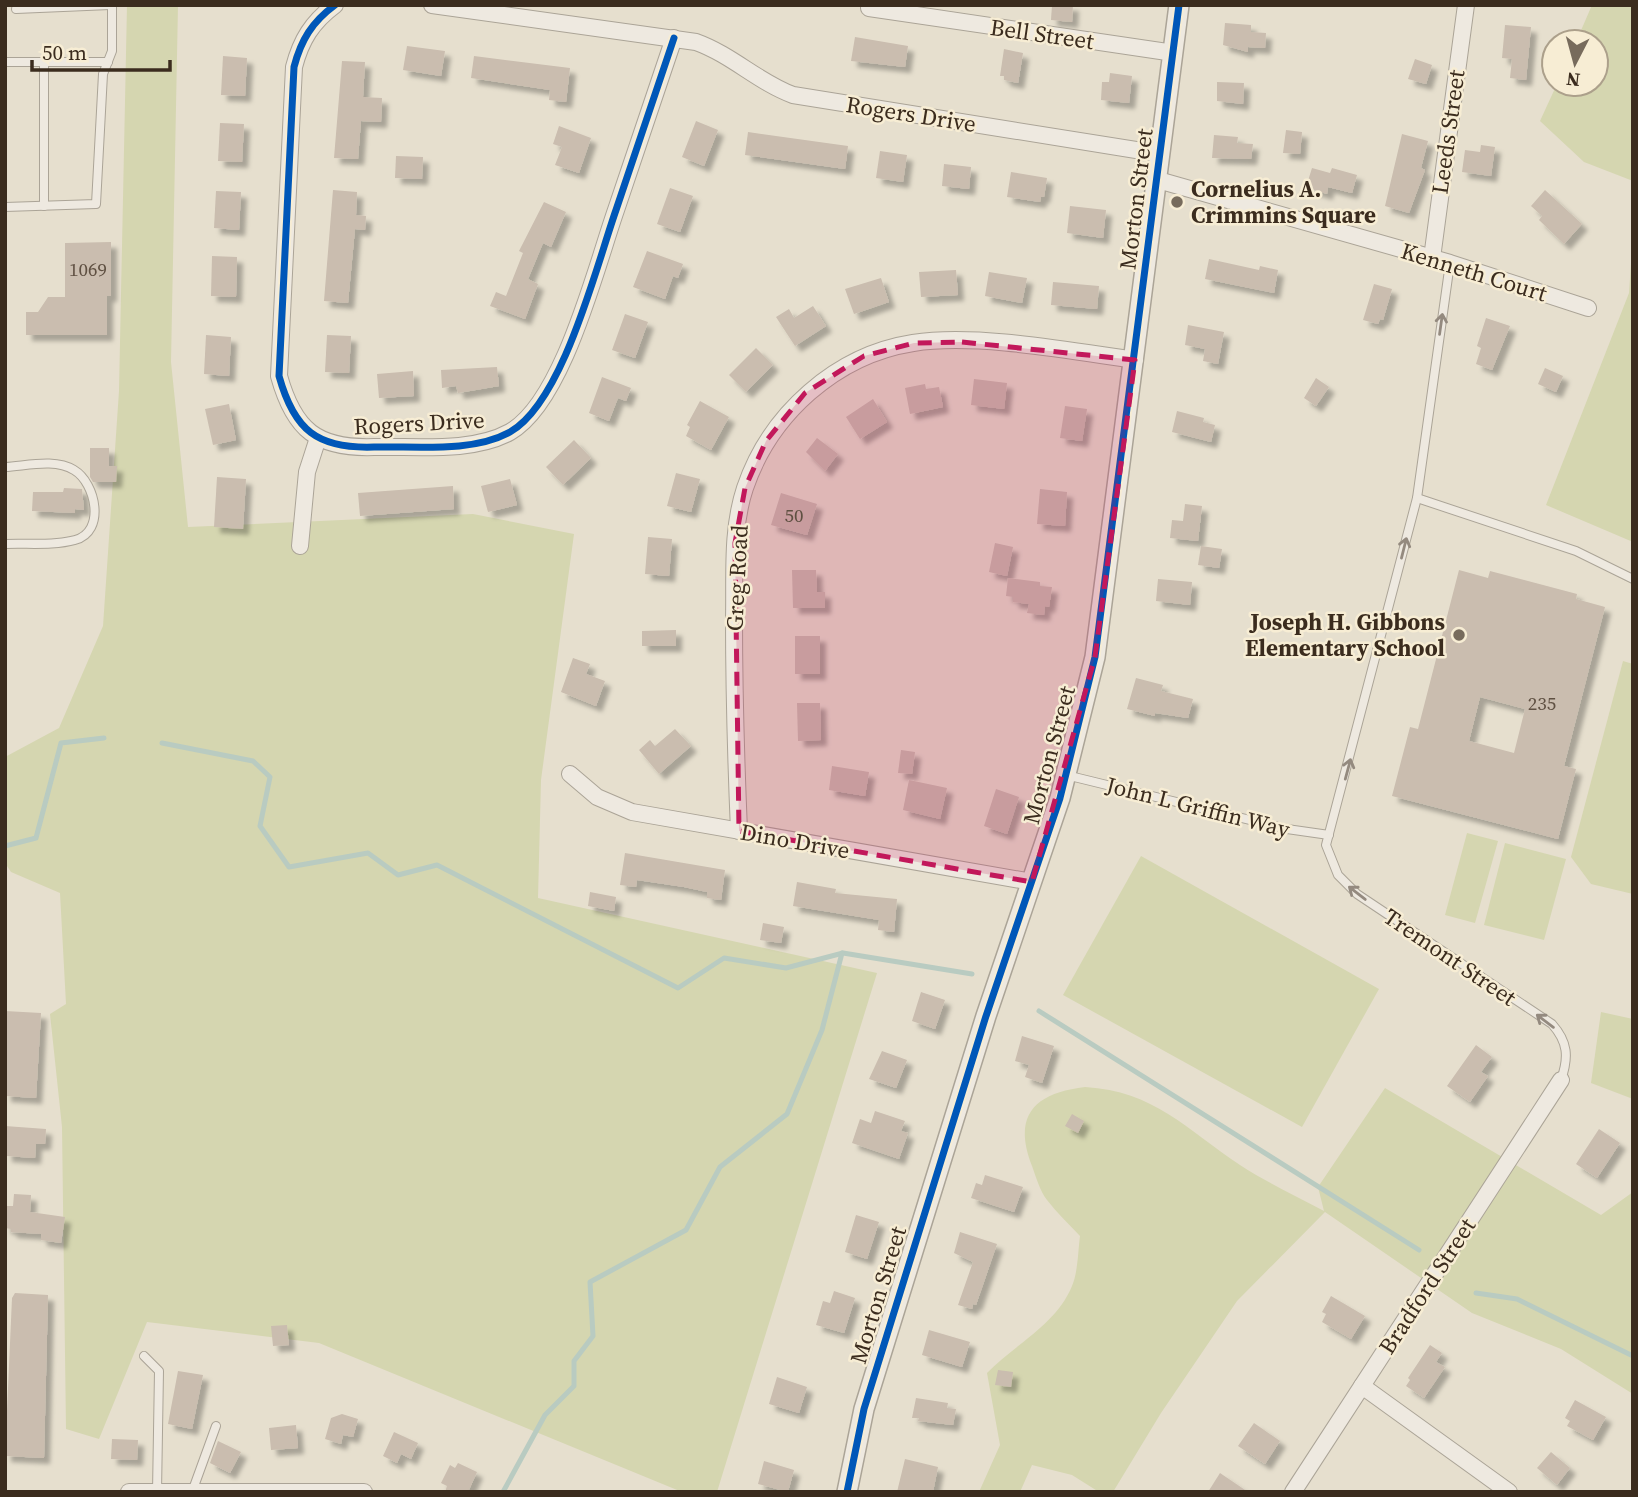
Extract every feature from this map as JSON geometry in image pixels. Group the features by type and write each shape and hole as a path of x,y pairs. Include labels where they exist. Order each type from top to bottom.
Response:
{"street":[{"path":"300,546 307,472 318,438 307,431 289,407 279,376 294,67 307,33 321,15 335,5"},
{"name":"Rogers Drive","path":"432,5 674,38 715,49 770,85 793,95 1161,154"},
{"name":"Morton Street","path":"847,1492 864,1409 961,1092 1066,775 1095,657 1179,5"},
{"name":"Leeds Street","path":"1432,258 1466,5"},
{"name":"Bell Street","path":"869,8 1174,53"},
{"name":"Rogers Drive","path":"318,438 331,444 361,447 471,444 494,440 527,420 548,389 573,335 674,38"},
{"name":"Kenneth Court","path":"1158,180 1450,263 1588,307"},
{"name":"Greg Road","path":"738,831 735,542 745,488 766,441 806,393 864,356 914,343 962,342 1040,347 1135,360"},
{"name":"Dino Drive","path":"570,774 597,797 632,813 1032,882"},
{"name":"Bradford Street","path":"1293,1492 1561,1080"},
{"path":"1362,1386 1509,1492"},
{"path":"129,1492 364,1492"}],"lane":[{"path":"5,207 96,204 103,74 113,51 111,5 16,9"},
{"path":"5,62 108,62"},
{"path":"44,62 44,206"},
{"path":"1329,835 1417,498 1450,263"},
{"path":"5,467 61,464 76,470 93,496 95,516 89,531 77,540 5,544"},
{"path":"1417,498 1576,551 1633,579"},
{"name":"John L Griffin Way","path":"1066,775 1287,829 1329,835"},
{"name":"Tremont Street","path":"1329,835 1326,845 1332,864 1357,894 1552,1024 1564,1041 1567,1051 1561,1080"},
{"path":"144,1356 159,1371 157,1492"},
{"path":"192,1492 216,1426"}],"highlighted area":[{"path":"962,342 1135,360 1095,657 1032,882 739,831 735,543 745,488 766,441 805,393 864,356 914,343"}],"green space":[{"path":"127,5 178,5 171,362 188,527 473,514 574,534 541,780 538,898 877,973 717,1492 682,1492 319,1343 147,1322 99,1439 66,1429 62,1127 50,1014 66,1004 60,893 11,872 5,863 5,757 59,728 103,626 119,391"},
{"path":"1592,5 1633,5 1633,181 1584,162 1540,121 1551,98 1610,98 1610,28 1582,28"},
{"path":"1633,234 1633,542 1546,505 1629,293"},
{"path":"1623,661 1633,664 1633,894 1591,884 1571,857"},
{"path":"1467,833 1498,841 1475,923 1445,915"},
{"path":"1505,843 1566,859 1544,940 1484,925"},
{"path":"1141,856 1379,989 1302,1127 1063,995"},
{"path":"1601,1012 1633,1019 1633,1099 1591,1083"},
{"path":"1085,1087 1109,1090 1150,1104 1250,1171 1324,1211 1318,1187 1385,1088 1601,1215 1633,1192 1633,1394 1561,1349 1472,1313 1325,1212 1237,1301 1161,1413 1113,1492 1099,1492 1072,1475 1032,1465 1020,1492 979,1492 1000,1445 987,1373 1056,1312 1072,1286 1078,1261 1080,1236 1051,1205 1040,1188 1032,1166 1026,1148 1027,1120 1041,1101 1068,1090"}],"building":[{"path":"1052,5 1073,5 1072,22 1051,20"},
{"path":"1225,23 1251,25 1251,32 1266,33 1265,48 1248,47 1248,52 1223,45"},
{"path":"1505,25 1531,27 1526,80 1510,78 1512,59 1502,58"},
{"path":"855,37 908,46 905,67 851,61"},
{"path":"407,46 445,51 441,76 403,70"},
{"path":"1004,49 1023,53 1018,83 1004,80 1004,76 1000,76"},
{"path":"223,56 247,58 245,96 221,95"},
{"path":"474,56 570,68 566,102 549,100 550,90 471,78"},
{"path":"1415,59 1432,65 1426,84 1408,79"},
{"path":"342,61 365,62 363,97 382,98 381,122 361,121 358,159 334,158"},
{"path":"1110,73 1132,76 1129,103 1101,100 1102,82 1109,82"},
{"path":"1217,82 1244,83 1243,104 1217,101"},
{"path":"696,121 718,130 704,166 682,157"},
{"path":"220,123 244,124 242,162 218,161"},
{"path":"559,126 591,138 579,173 555,165 562,147 553,144"},
{"path":"1286,130 1302,132 1300,154 1283,153"},
{"path":"748,132 848,146 845,169 745,155"},
{"path":"1402,134 1428,141 1421,168 1425,170 1409,213 1385,206"},
{"path":"1214,135 1238,137 1237,143 1253,144 1251,159 1212,158"},
{"path":"1481,145 1495,147 1491,176 1462,172 1465,150 1480,152"},
{"path":"880,151 907,155 903,182 876,178"},
{"path":"396,156 423,157 422,179 395,178"},
{"path":"944,164 971,167 969,189 942,186"},
{"path":"1312,168 1330,173 1332,168 1357,175 1352,193 1328,187 1327,194 1311,189 1312,186 1307,184"},
{"path":"1011,172 1047,178 1044,197 1041,197 1040,202 1007,197"},
{"path":"670,188 693,196 680,232 657,224"},
{"path":"333,190 357,192 356,215 366,216 365,230 355,229 348,303 324,301"},
{"path":"1545,190 1582,224 1564,244 1539,220 1542,216 1531,206"},
{"path":"216,191 241,192 239,230 214,228"},
{"path":"544,202 566,212 551,247 543,243 528,279 538,284 525,319 490,306 496,292 506,296 523,253 519,251"},
{"path":"1070,206 1106,210 1103,238 1067,233"},
{"path":"111,242 111,296 107,296 107,335 26,335 26,312 38,312 48,297 65,297 65,243"},
{"path":"647,251 683,264 678,278 673,276 665,299 633,287"},
{"path":"212,256 237,257 236,297 211,296"},
{"path":"1209,259 1259,270 1260,266 1278,270 1274,293 1205,279"},
{"path":"956,270 958,295 921,297 919,272"},
{"path":"989,272 1027,278 1022,303 985,296"},
{"path":"881,278 889,302 854,314 845,289"},
{"path":"1053,282 1099,286 1097,309 1051,305"},
{"path":"1374,284 1392,289 1383,320 1380,319 1378,324 1363,320"},
{"path":"813,306 826,326 795,346 776,317 789,309 794,318"},
{"path":"625,314 648,322 635,358 612,350"},
{"path":"1486,318 1510,326 1492,370 1476,364 1481,348 1477,346"},
{"path":"1188,325 1224,332 1218,364 1203,361 1205,349 1185,345"},
{"path":"206,335 231,337 229,376 204,374"},
{"path":"327,335 351,336 349,373 325,372"},
{"path":"756,348 773,365 746,392 729,375"},
{"path":"497,367 499,386 458,393 456,386 442,388 441,370"},
{"path":"1545,368 1563,376 1556,392 1538,384"},
{"path":"413,371 414,396 379,398 377,374"},
{"path":"602,377 631,388 626,401 618,398 609,421 589,413"},
{"path":"1316,378 1329,387 1316,406 1304,398"},
{"path":"974,379 1007,383 1004,409 971,405"},
{"path":"925,384 926,389 939,387 943,407 910,414 905,388"},
{"path":"873,399 887,422 860,439 846,417"},
{"path":"700,401 729,417 711,450 686,436 690,427 687,425"},
{"path":"229,404 236,440 213,445 205,409"},
{"path":"1065,406 1087,409 1082,441 1060,438"},
{"path":"1177,411 1204,418 1203,422 1215,425 1211,442 1172,432"},
{"path":"817,438 838,454 825,471 806,452"},
{"path":"574,440 591,458 563,485 546,467"},
{"path":"90,448 109,448 109,466 117,466 116,482 93,482 90,477"},
{"path":"676,473 700,479 691,512 667,506"},
{"path":"217,477 246,479 243,529 214,527"},
{"path":"510,479 517,505 488,512 481,486"},
{"path":"453,486 454,509 360,516 358,493"},
{"path":"64,488 82,489 84,510 75,509 75,513 32,511 33,492 63,492"},
{"path":"1040,489 1067,492 1065,526 1037,524"},
{"path":"781,493 817,504 807,535 771,525"},
{"path":"1185,504 1202,506 1198,541 1170,538 1172,520 1183,521"},
{"path":"648,537 672,539 669,576 645,574"},
{"path":"995,543 1013,547 1007,576 989,572"},
{"path":"1201,546 1222,549 1219,568 1198,565"},
{"path":"792,570 816,570 817,592 825,592 825,608 793,608"},
{"name":"Joseph H. Gibbons Elementary School","path":"1459,570 1488,578 1490,571 1577,594 1576,599 1605,607 1564,766 1576,769 1558,839 1392,796 1410,727 1418,729","holes":["1480,697 1525,709 1514,753 1469,741"]},
{"path":"1008,578 1040,582 1040,586 1052,587 1049,607 1045,606 1044,615 1027,613 1029,604 1013,602 1013,597 1006,596"},
{"path":"1158,579 1192,582 1190,605 1156,601"},
{"path":"676,630 676,646 642,646 642,631"},
{"path":"795,636 820,636 820,674 795,674"},
{"path":"573,658 590,664 586,674 605,681 596,706 561,692"},
{"path":"1136,678 1163,685 1161,691 1193,699 1188,718 1155,713 1155,716 1127,709"},
{"path":"797,703 820,703 821,740 798,741"},
{"path":"675,729 691,746 659,774 639,750 650,740 655,746"},
{"path":"901,750 915,752 912,774 898,773"},
{"path":"832,766 869,772 865,796 829,790"},
{"path":"909,780 947,788 940,819 903,810"},
{"path":"996,789 1019,797 1007,834 984,826"},
{"path":"625,853 725,870 721,900 707,898 707,892 637,880 636,887 620,885"},
{"path":"797,882 836,889 835,893 897,899 894,932 878,930 879,920 793,906"},
{"path":"590,892 616,897 614,911 588,906"},
{"path":"763,923 784,927 781,943 760,940"},
{"path":"921,992 945,1000 935,1029 912,1021"},
{"path":"5,1011 41,1013 36,1098 5,1096"},
{"path":"1022,1036 1054,1046 1042,1083 1025,1077 1029,1065 1015,1061"},
{"path":"1476,1045 1492,1057 1481,1072 1488,1076 1470,1102 1447,1086"},
{"path":"882,1051 907,1060 896,1088 869,1079"},
{"path":"875,1111 905,1121 901,1131 908,1133 899,1159 852,1143 860,1119 871,1123"},
{"path":"1072,1114 1084,1121 1078,1133 1065,1126"},
{"path":"5,1126 46,1129 45,1144 36,1144 35,1158 6,1156"},
{"path":"1599,1129 1620,1143 1597,1178 1576,1164"},
{"path":"985,1175 1023,1187 1014,1212 971,1198 976,1183 982,1185"},
{"path":"14,1194 31,1195 30,1212 65,1217 61,1243 41,1240 41,1234 11,1232 11,1229 5,1228 5,1206 13,1206"},
{"path":"856,1215 879,1222 867,1259 845,1252"},
{"path":"960,1232 997,1244 976,1305 973,1304 972,1309 958,1305 973,1262 954,1253"},
{"path":"834,1291 855,1298 844,1333 816,1325 823,1301 830,1303"},
{"path":"15,1293 48,1295 44,1458 5,1456 12,1298"},
{"path":"1331,1296 1365,1316 1351,1339 1322,1322 1326,1314 1322,1312"},
{"path":"287,1325 289,1345 273,1346 271,1326"},
{"path":"929,1330 970,1342 962,1367 922,1355"},
{"path":"1430,1345 1442,1353 1436,1362 1445,1367 1424,1398 1406,1386 1410,1380 1408,1378"},
{"path":"998,1370 1013,1372 1011,1387 995,1385"},
{"path":"178,1371 203,1375 192,1429 168,1424"},
{"path":"777,1377 807,1387 799,1413 769,1404"},
{"path":"916,1398 948,1403 947,1408 956,1409 953,1425 912,1418"},
{"path":"1575,1400 1606,1417 1593,1440 1567,1426 1570,1421 1565,1418"},
{"path":"342,1414 358,1419 353,1437 343,1435 341,1444 325,1439 331,1418"},
{"path":"1254,1423 1280,1441 1265,1464 1238,1446"},
{"path":"296,1425 298,1448 271,1450 269,1428"},
{"path":"394,1432 418,1443 411,1459 401,1454 397,1463 383,1456"},
{"path":"112,1439 138,1440 137,1460 111,1459"},
{"path":"218,1441 241,1452 230,1473 210,1463"},
{"path":"1551,1452 1570,1468 1557,1485 1537,1468"},
{"path":"905,1459 938,1467 933,1492 897,1492"},
{"path":"764,1461 794,1470 788,1492 758,1484"},
{"path":"458,1463 477,1472 468,1492 445,1492 447,1486 441,1483 450,1465 455,1468"},
{"path":"1220,1473 1248,1492 1208,1492"}],"waterway":[{"path":"5,846 36,838 61,743 104,738"},
{"path":"162,743 253,761 270,777 260,826 289,867 368,853 398,875 437,865 678,988 724,958 786,968 843,953 972,974"},
{"path":"503,1492 545,1415 574,1386 574,1361 593,1336 590,1282 686,1230 720,1167 787,1114 822,1030 842,953"},
{"path":"1039,1011 1419,1250"},
{"path":"1476,1293 1517,1299 1633,1356"}],"cycle path":[{"path":"335,5 308,32 294,67 279,376 292,410 301,423 323,440 354,447 444,447 479,443 510,432 529,416 562,364 575,331 674,38"},
{"path":"847,1492 864,1409 986,1016 1060,798 1095,657 1179,5"}],"place":[{"name":"Cornelius A. Crimmins Square","path":"1177,202"},
{"name":"Joseph H. Gibbons Elementary School","path":"1459,635"}]}
